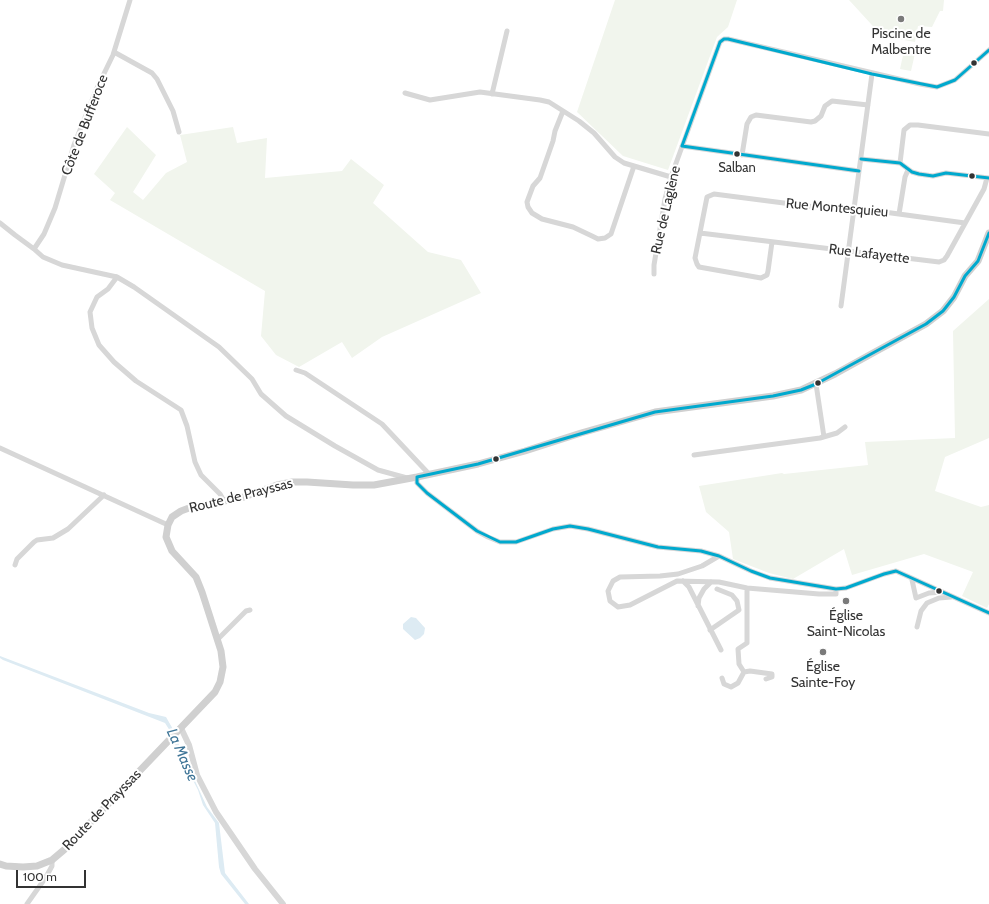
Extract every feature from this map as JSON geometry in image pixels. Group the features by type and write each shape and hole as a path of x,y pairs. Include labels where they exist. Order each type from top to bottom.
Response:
{"main road":[{"name":"Route de Prayssas","path":"0,864 6,866 23,867 37,866 52,860 65,849 176,733 214,692 220,682 223,667 221,651 196,576 172,551 168,544 166,537 168,524 172,517 188,508 244,497 277,485 292,482 307,482 374,485 485,462 655,412 773,396 801,390 816,384 926,324 943,311 954,296 965,276 978,261 989,233"}],"street":[{"name":"Côte de Bufferoce","path":"34,249 44,234 74,145 114,52 130,0"},
{"path":"492,94 507,31"},
{"name":"Rue de Laglène","path":"654,274 654,265 665,199 671,177 720,42 724,39 728,39 872,74"},
{"path":"841,306 872,74 937,87 955,80 989,50"},
{"path":"114,52 152,74 157,79 173,111 179,132"},
{"path":"405,93 430,100 470,93 492,94 549,102 594,132 615,157 624,163 671,177"},
{"path":"742,155 746,124 751,117 756,115 811,122 821,116 825,106 832,101 868,105"},
{"path":"563,111 540,178 533,186 527,202 532,213 542,219 573,227 598,239 606,238 611,234 634,166"},
{"path":"900,163 904,130 910,125 989,134"},
{"path":"682,146 859,171"},
{"path":"861,159 900,163 908,170 916,174 931,176 946,173 988,178"},
{"path":"900,214 905,177 908,170"},
{"name":"Rue Lafayette","path":"700,233 939,262 944,260 947,256 984,189 988,178"},
{"name":"Rue Montesquieu","path":"700,233 706,201 709,195 714,194 846,211 862,209 965,223"},
{"path":"0,223 43,257 62,265 117,277 158,303 220,348 252,379 261,394 286,416 378,470 408,478"},
{"path":"700,233 696,258 699,267 757,278 767,275 772,242"},
{"path":"117,277 108,289 97,298 90,312 92,328 99,344 114,362 136,381 181,410 201,475 220,494 224,501"},
{"path":"296,370 305,373 382,424 429,474"},
{"path":"816,384 824,436"},
{"path":"694,455 824,436 837,433 845,427"},
{"path":"0,448 168,524"},
{"path":"417,477 418,484 427,493 478,531 500,542 516,542 553,529 570,526 588,529 658,547 701,551 719,556 770,578 835,594"},
{"path":"15,565 17,559 34,542 37,540 53,538 68,529 104,495"},
{"path":"719,556 702,566 684,572 660,576 620,577 613,582 608,591 610,601 618,607 630,605 677,581 719,582 747,588 835,594 846,588 891,572 903,573 913,579 989,613"},
{"path":"913,579 916,598 930,593 943,592"},
{"path":"683,581 689,588 721,650"},
{"path":"698,607 699,598 704,589 711,582"},
{"path":"744,672 739,664 738,650 747,643 747,588"},
{"path":"710,630 739,610 737,601 732,595 717,590"},
{"path":"917,627 921,611 927,603 939,598 952,597"},
{"path":"217,640 246,611 250,610"},
{"path":"744,672 750,671 772,674 772,677 766,679"},
{"path":"722,678 724,684 731,687 738,683 744,672"},
{"path":"176,733 189,745 197,775 216,812 255,869 284,904"},
{"path":"27,904 46,877 52,866 52,860"}],"shaded area":[{"path":"615,0 737,0 728,27 717,37 668,170 623,156 577,112"},
{"name":"Piscine de Malbentre","path":"849,0 944,0 943,11 940,11 932,27 918,26 915,42 882,36"},
{"path":"905,46 916,49 911,71 900,69"},
{"path":"127,127 156,155 133,192 143,200 166,173 187,162 180,135 233,127 237,143 267,138 265,178 342,171 351,159 384,185 373,203 428,252 461,260 481,293 382,337 352,358 342,342 299,367 276,355 261,336 265,291 110,200 115,193 94,174"},
{"path":"989,299 989,438 945,457 935,491 981,507 989,505 989,604 987,608 962,596 973,572 924,554 852,575 844,549 793,579 769,573 733,559 729,532 706,512 699,486 782,473 868,465 865,442 955,438 953,331"}],"water":[{"path":"411,617 416,618 425,628 424,634 415,640 403,629 403,624"},
{"path":"0,656 149,713 166,717 174,731 172,734 165,723 3,660"},
{"name":"La Masse","path":"176,737 207,807 219,823 225,873 249,904 245,904 221,874 215,823 203,805 198,790 173,740"}],"transit line":[{"path":"720,42 724,39 728,39 872,74 937,87 955,80 989,50"},
{"path":"682,146 720,42"},
{"path":"682,146 859,171"},
{"path":"861,159 900,163 912,172 919,174 933,176 946,173 989,178"},
{"path":"417,477 478,464 655,412 773,396 801,390 816,384 926,324 943,311 954,297 965,276 978,261 989,233"},
{"path":"417,477 417,483 427,493 477,531 500,542 516,542 553,529 570,526 588,529 658,547 701,551 719,556 770,578 836,589 846,588 896,571 989,613"}],"place":[{"name":"Piscine de Malbentre","path":"901,19"},
{"name":"Salban","path":"737,154"},
{"name":"Église Saint-Nicolas","path":"846,601"},
{"name":"Église Sainte-Foy","path":"823,652"}]}
